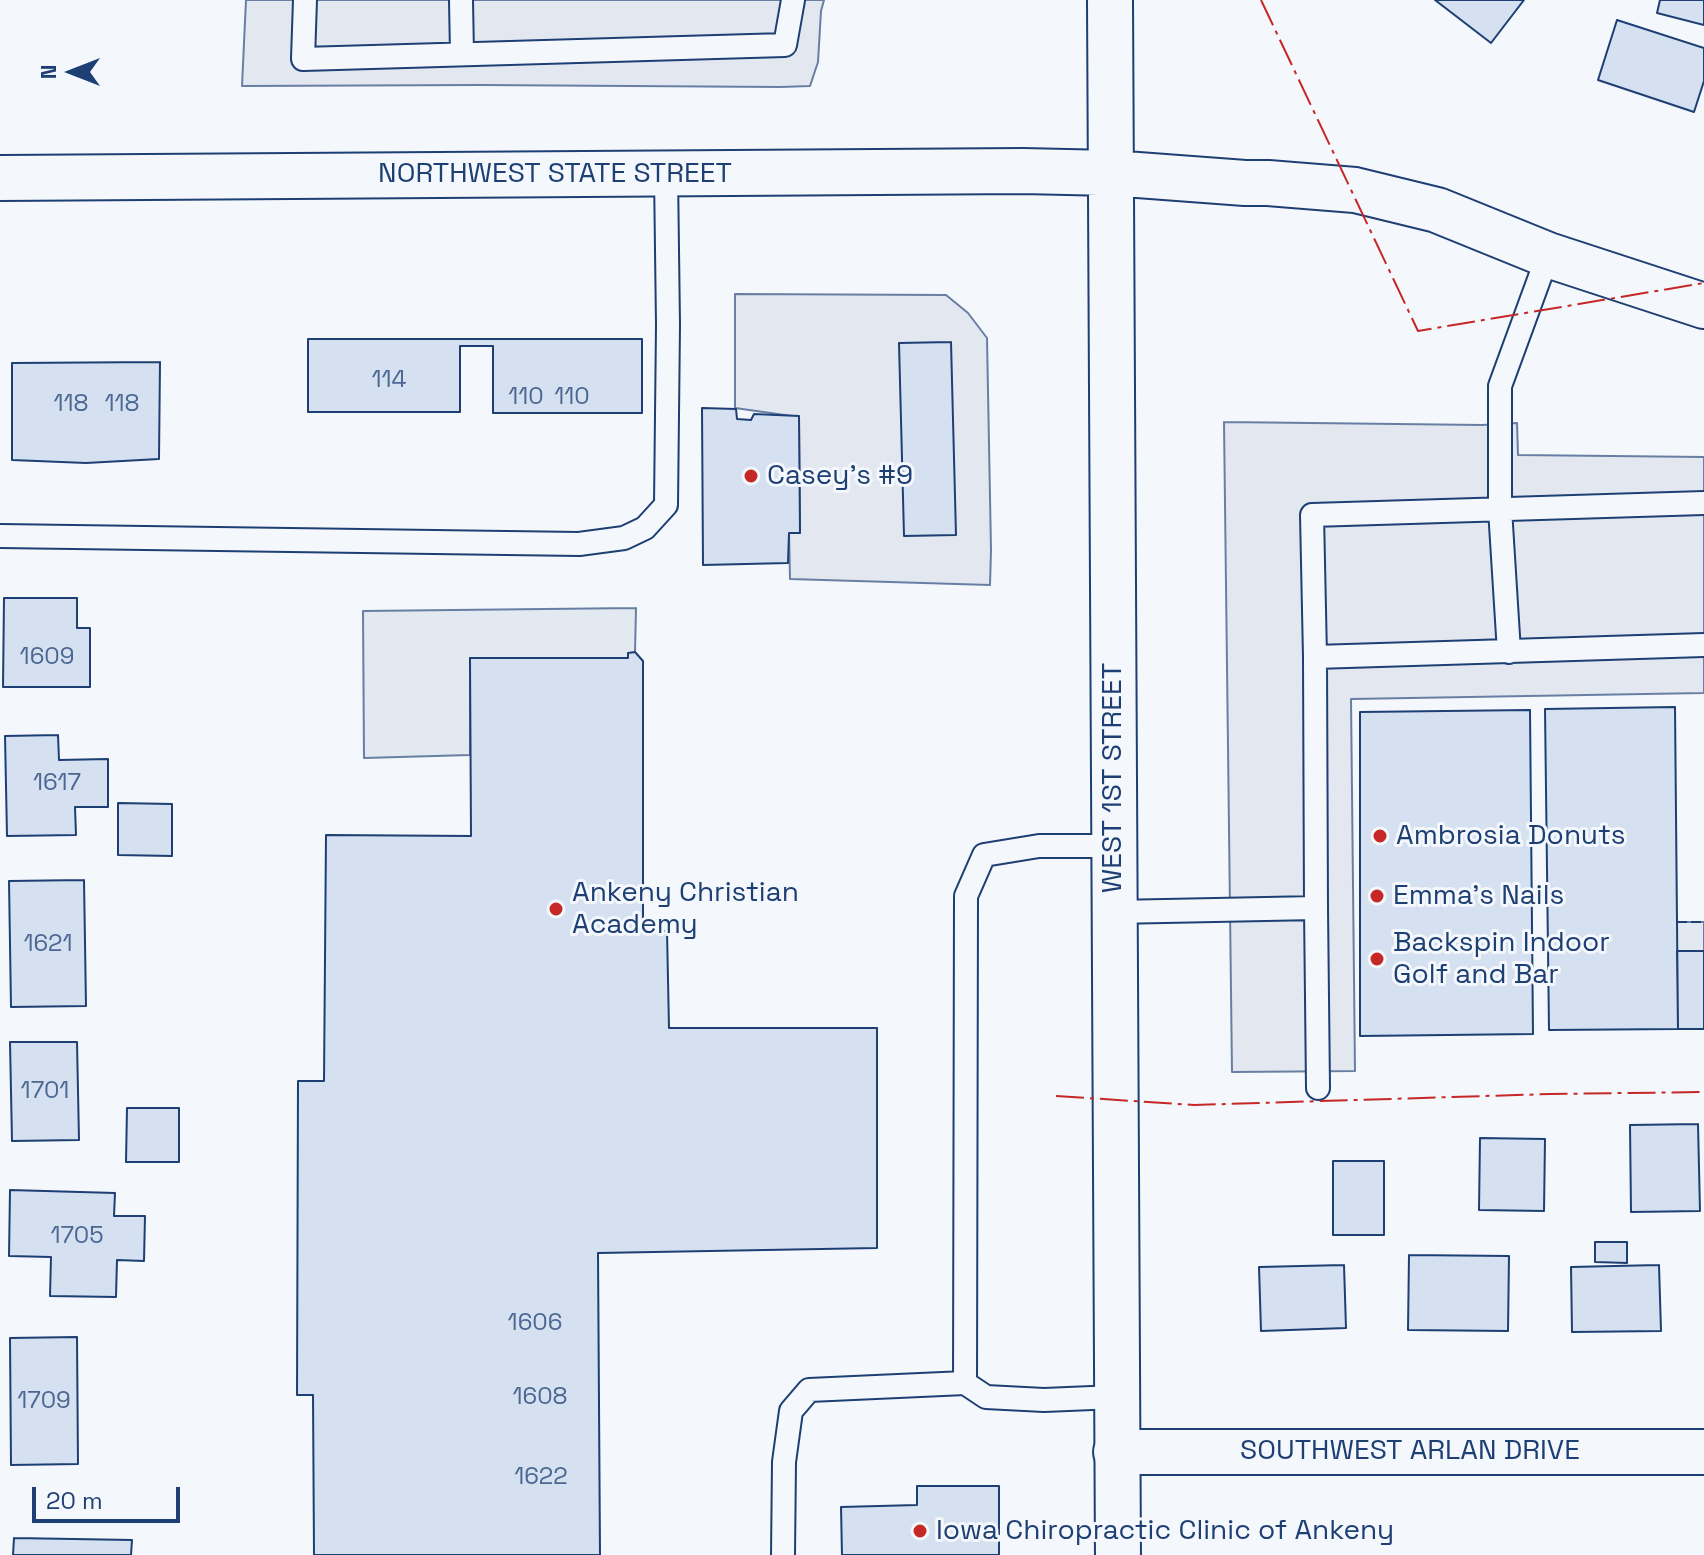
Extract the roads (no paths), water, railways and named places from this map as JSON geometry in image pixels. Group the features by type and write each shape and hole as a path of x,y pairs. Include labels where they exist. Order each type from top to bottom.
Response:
{"main road":[{"name":"WEST 1ST STREET","path":"1110,0 1118,1555"},
{"name":"NORTHWEST STATE STREET","path":"0,178 1023,171 1111,173 1355,190 1437,210 1548,255 1704,306"},
{"name":"SOUTHWEST ARLAN DRIVE","path":"1116,1452 1704,1452"}],"lane":[{"path":"305,0 303,59 785,45 793,0"},
{"path":"461,0 462,54"},
{"path":"0,536 579,544 624,538 645,528 666,505 666,174"},
{"path":"1509,652 1500,509 1500,386 1548,255"},
{"path":"1318,1088 1312,515 1704,503"},
{"path":"1315,657 1704,645"},
{"path":"965,1383 966,896 984,855 1039,846 1113,846"},
{"path":"1114,912 1316,908"},
{"path":"783,1555 784,1462 791,1411 809,1390 965,1383 986,1397 1044,1400 1116,1397"}],"place":[{"name":"Casey's #9","path":"751,476"},
{"name":"Ambrosia Donuts","path":"1380,836"},
{"name":"Emma's Nails","path":"1377,896"},
{"name":"Ankeny Christian Academy","path":"556,909"},
{"name":"Backspin Indoor Golf and Bar","path":"1377,959"},
{"name":"Iowa Chiropractic Clinic of Ankeny","path":"920,1531"}]}
